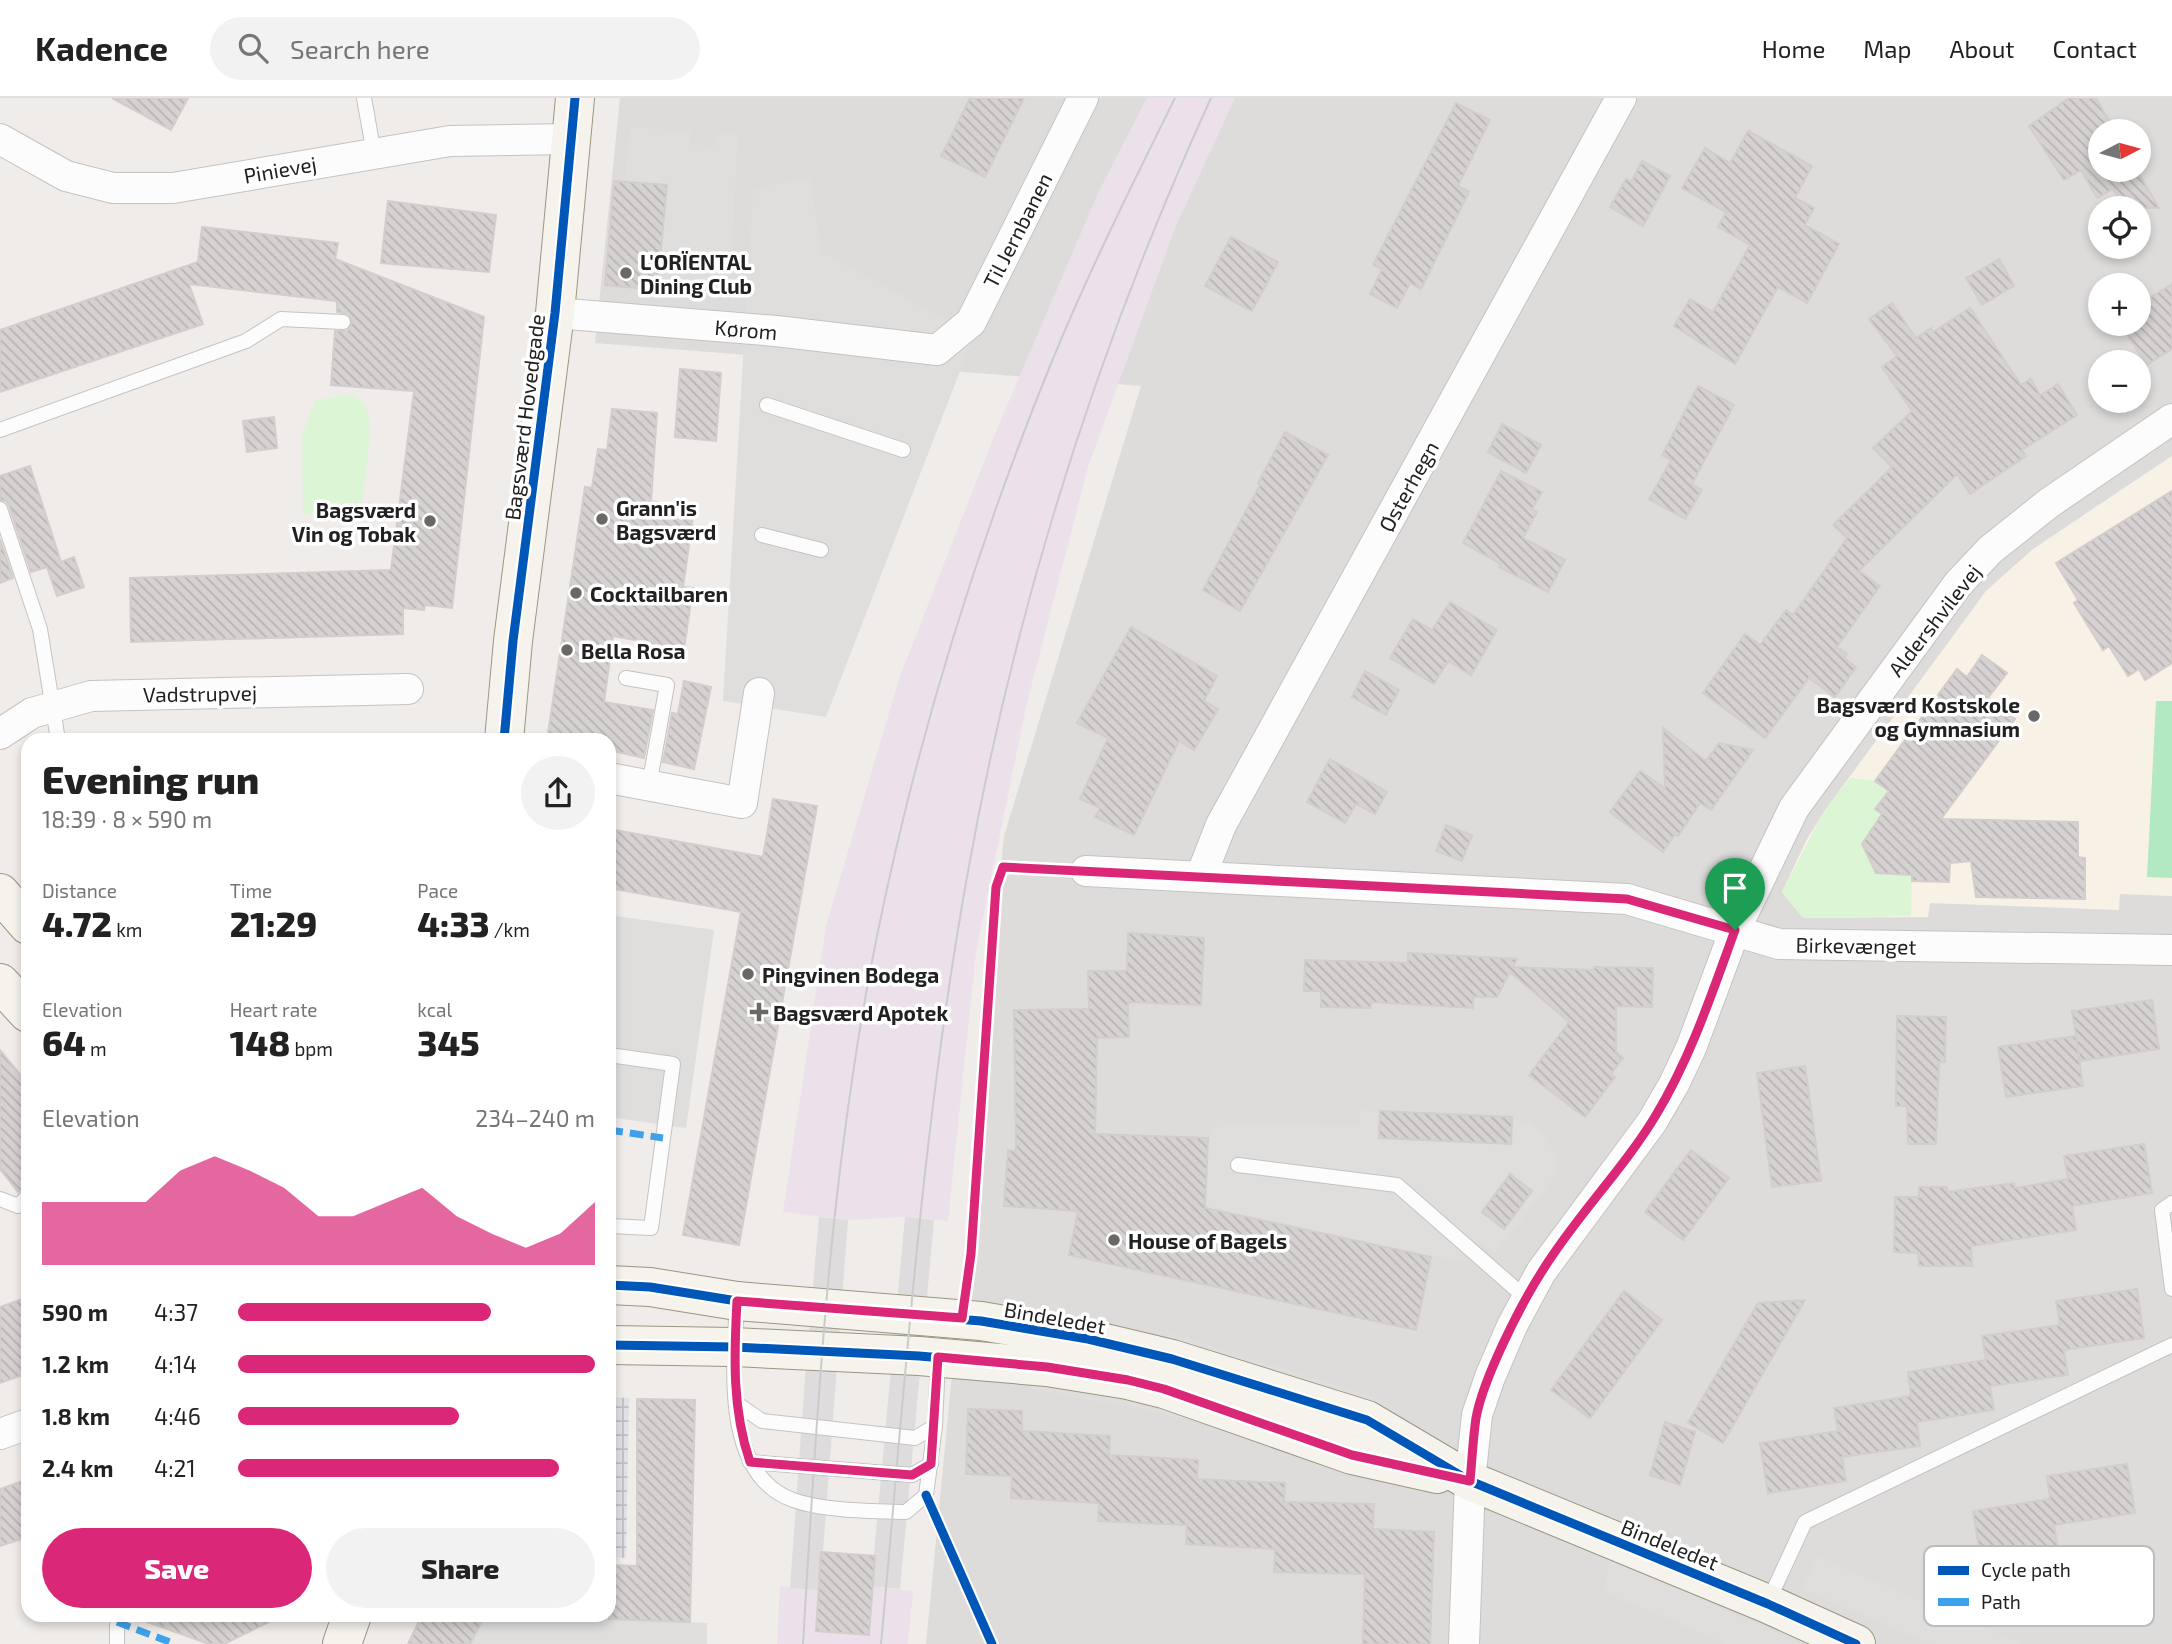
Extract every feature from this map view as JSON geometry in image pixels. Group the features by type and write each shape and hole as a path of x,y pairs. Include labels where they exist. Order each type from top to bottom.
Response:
{"street":[{"name":"Bagsværd Hovedgade","path":"505,733 513,641 555,313 575,98"},
{"name":"Til Jernbanen","path":"937,350 971,322 1083,98"},
{"name":"Østerhegn","path":"1201,876 1221,825 1621,98"},
{"name":"Pinievej","path":"0,139 66,176 113,188 173,188 450,141 571,139"},
{"name":"Kørom","path":"555,313 776,331 937,350"},
{"name":"Aldershvilevej","path":"1464,1644 1470,1481 1477,1415 1490,1377 1541,1272 1652,1122 1674,1084 1692,1048 1735,930 1794,808 1958,584 1990,550 2049,503 2172,419"},
{"name":"Vadstrupvej","path":"0,734 32,713 91,696 408,689"},
{"path":"616,779 742,803 759,693"},
{"name":"Birkevænget","path":"1086,871 1627,899 1779,944 2172,950"},
{"path":"0,893 21,917"},
{"path":"0,983 21,1006"},
{"name":"Bindeledet","path":"616,1285 650,1287 941,1337 1047,1367 1128,1380 1164,1389 1352,1455 1470,1481 1768,1604 1856,1644"},
{"name":"Bindeledet","path":"616,1345 734,1347 941,1337"},
{"path":"0,1434 21,1426"},
{"path":"342,1644 350,1622"}],"lane":[{"path":"364,98 373,154"},
{"path":"0,430 246,341 281,319 343,322"},
{"path":"767,405 904,450"},
{"path":"0,509 40,629 57,733"},
{"path":"762,534 821,550"},
{"path":"626,678 667,685 649,786"},
{"path":"616,1056 673,1064 651,1227 616,1226"},
{"path":"1238,1165 1397,1185 1527,1299"},
{"path":"0,1199 18,1206 21,1203"},
{"path":"2172,1203 2162,1210 2172,1289"},
{"path":"737,1301 734,1347 736,1403 741,1435 750,1462 763,1480 778,1493 795,1501 852,1510 906,1512 926,1495 935,1426 941,1337"},
{"path":"1768,1604 1805,1522 2172,1345"},
{"path":"736,1403 762,1421 915,1438 935,1426"},
{"path":"750,1462 912,1475 931,1464"},
{"path":"117,1644 118,1622"}],"shaded area":[{"path":"620,98 2172,98 2172,1644 926,1644 1004,836 1141,386 595,343"},
{"path":"1147,98 1235,98 1175,228 1088,467 1026,707 976,952 948,1221 905,1217 848,1220 783,1212 826,926 900,676 997,429 1099,191"},
{"path":"630,127 691,131 690,144 715,146 716,134 738,135 730,284 658,281 667,186 625,181"},
{"path":"810,177 821,251 974,335 826,717 723,701 753,189"},
{"name":"Bagsværd Kostskole og Gymnasium","path":"2172,456 2172,896 2120,894 2119,910 1930,903 1928,917 1803,918 1782,892 1806,841 1823,813 1986,591 2033,549"},
{"path":"616,916 714,930 686,1128 616,1118"},
{"path":"1359,1110 1532,1122 1557,1154 1555,1176 1495,1254 1478,1241 1462,1263 1087,1179 1090,1139 1208,1145 1216,1121 1359,1126"},
{"path":"1167,1332 1379,1399 1371,1422 1161,1349"},
{"path":"1031,1378 1198,1411 1196,1421 1029,1389"},
{"path":"616,1397 629,1398 626,1558 616,1557"},
{"path":"1818,1557 1924,1602 1924,1626 1981,1626 2023,1644 1929,1644 1801,1588"},
{"path":"1610,1560 1803,1644 1727,1644 1604,1592"},
{"path":"780,1586 820,1590 871,1586 913,1591 908,1644 777,1644"},
{"path":"616,1620 707,1623 707,1644 470,1644 481,1622 616,1622"}],"green space":[{"path":"343,395 362,401 368,416 369,442 361,511 303,514 302,436 315,401"},
{"path":"2156,701 2172,701 2172,878 2147,877"},
{"path":"1850,778 1875,781 1889,791 1876,809 1882,814 1862,845 1876,873 1912,875 1911,916 1803,918 1782,892 1823,813"}],"pier":[{"path":"819,1217 848,1220 820,1590 790,1588"},
{"path":"905,1217 934,1220 900,1589 871,1586"}],"building":[{"path":"112,98 188,98 171,130"},
{"path":"970,98 1024,98 985,177 941,156"},
{"path":"2069,98 2096,98 2108,119 2088,119 2088,182 2144,182 2159,208 2151,208 2151,196 2117,196 2113,189 2096,196 2081,170 2064,180 2029,126"},
{"path":"1456,103 1490,120 1458,186 1469,192 1421,289 1410,283 1397,308 1370,294 1382,269 1373,265"},
{"path":"1748,131 1812,166 1795,198 1814,208 1805,225 1839,244 1807,303 1778,287 1735,364 1674,326 1690,299 1713,312 1750,245 1718,227 1726,212 1682,188 1705,148 1730,163"},
{"path":"1642,161 1670,176 1643,226 1610,207 1626,179 1631,182"},
{"path":"614,181 667,185 657,290 605,285"},
{"path":"388,201 496,215 489,272 381,263"},
{"path":"202,227 338,243 335,259 484,317 452,608 425,605 424,610 403,608 403,634 131,642 130,578 391,570 414,391 331,385 335,331 347,331 352,323 349,314 337,312 337,301 189,284 203,324 0,392 0,330 198,262"},
{"path":"1231,237 1278,262 1252,311 1205,286"},
{"path":"1999,259 2014,286 1982,305 1966,278"},
{"path":"2172,284 2172,349 2151,362 2151,350 2137,350 2128,336 2151,336 2151,297"},
{"path":"1892,303 1916,338 1931,328 1933,332 1970,308 2021,385 2031,379 2040,395 2058,384 2077,415 2022,450 2026,456 1970,494 1957,474 1859,571 1880,586 1837,647 1847,654 1844,658 1856,667 1835,697 1809,678 1765,738 1703,693 1745,634 1760,645 1786,610 1793,615 1847,538 1833,525 1892,467 1873,448 1912,411 1882,367 1897,356 1869,319"},
{"path":"680,369 721,373 716,441 675,437"},
{"path":"1698,386 1734,405 1692,484 1702,490 1685,519 1649,499 1671,460 1662,455"},
{"path":"612,409 657,413 651,501 694,510 683,587 693,588 684,649 613,636 604,702 653,710 644,758 616,752 616,733 548,733 585,487 592,488 598,449 607,450"},
{"path":"274,417 277,448 247,452 243,421"},
{"path":"1502,424 1541,445 1526,473 1488,452"},
{"path":"1285,432 1328,455 1240,611 1203,590 1260,485 1258,483"},
{"path":"30,466 61,562 74,557 84,587 57,596 47,567 31,572 9,506 6,501 0,500 0,476"},
{"path":"1501,471 1542,492 1532,509 1537,512 1523,538 1565,560 1548,592 1499,567 1501,564 1463,543"},
{"path":"2172,491 2172,663 2145,680 2139,669 2128,676 2109,646 2103,650 2074,603 2078,600 2056,563"},
{"path":"0,539 13,578 0,583"},
{"path":"1450,602 1497,630 1471,675 1448,661 1434,684 1390,658 1413,619 1432,630"},
{"path":"1131,627 1217,676 1204,701 1218,709 1194,750 1179,741 1134,835 1095,817 1100,808 1080,799 1108,738 1077,723"},
{"path":"1982,655 2007,673 1988,698 2015,719 1941,819 2078,822 2078,857 2085,858 2085,899 1976,897 1971,861 1950,863 1949,882 1912,881 1912,875 1876,873 1862,844 1882,814 1875,809 1889,791 1875,781 1957,669 1967,677"},
{"path":"1365,671 1399,690 1386,715 1352,697"},
{"path":"684,681 711,687 694,769 663,762 672,713 678,714"},
{"path":"1663,728 1706,761 1719,743 1753,750 1711,810 1700,803 1678,836 1675,834 1663,852 1610,812 1640,771 1665,788"},
{"path":"1330,759 1387,792 1375,814 1356,804 1345,823 1307,802"},
{"path":"773,799 817,806 739,1245 683,1235 741,912 616,889 616,830 763,857"},
{"path":"1446,825 1472,835 1462,861 1436,851"},
{"path":"1128,933 1204,938 1201,1005 1128,1002 1129,1037 1097,1038 1095,1134 1208,1138 1205,1208 1431,1257 1416,1330 1069,1255 1078,1211 1004,1206 1008,1150 1016,1151 1014,1010 1089,1009 1088,971 1127,971"},
{"path":"1408,953 1517,959 1513,967 1594,970 1594,967 1653,968 1652,1007 1616,1006 1616,1052 1623,1058 1611,1074 1615,1077 1585,1117 1529,1075 1569,1022 1510,972 1497,997 1473,997 1473,1008 1371,1002 1371,1008 1321,1007 1321,991 1304,991 1305,960 1408,963"},
{"path":"2152,1000 2159,1049 2080,1061 2072,1011"},
{"path":"1897,1016 1946,1017 1945,1062 1939,1062 1936,1144 1908,1144 1907,1106 1896,1106"},
{"path":"2076,1036 2083,1086 2006,1097 1998,1047"},
{"path":"0,1050 21,1076 21,1190 18,1192 0,1169"},
{"path":"1805,1066 1821,1181 1772,1187 1757,1073"},
{"path":"1380,1111 1512,1117 1511,1144 1379,1138"},
{"path":"2144,1144 2152,1193 2072,1206 2076,1230 1971,1246 1972,1266 1919,1266 1918,1253 1894,1252 1895,1197 1919,1197 1919,1187 1947,1187 1947,1192 2014,1183 2015,1188 2068,1179 2064,1156"},
{"path":"1691,1150 1729,1178 1683,1240 1645,1212"},
{"path":"1510,1174 1532,1191 1504,1229 1482,1212"},
{"path":"2137,1289 2144,1338 2064,1350 2068,1375 1990,1386 1994,1410 1917,1422 1920,1446 1842,1457 1846,1481 1768,1493 1760,1443 1838,1431 1834,1408 1911,1396 1908,1372 1986,1360 1982,1336 2060,1325 2056,1301"},
{"path":"1624,1291 1662,1320 1590,1418 1551,1390"},
{"path":"21,1300 21,1376 0,1383 0,1307"},
{"path":"1805,1300 1723,1443 1688,1423 1758,1303"},
{"path":"637,1399 695,1400 690,1622 616,1619 616,1565 637,1566"},
{"path":"968,1409 1022,1411 1022,1431 1110,1436 1109,1455 1198,1460 1197,1479 1285,1483 1284,1502 1374,1504 1373,1529 1434,1532 1430,1644 1363,1644 1365,1574 1274,1572 1275,1549 1186,1544 1187,1525 1098,1521 1099,1503 1011,1498 1012,1476 966,1474"},
{"path":"1665,1422 1695,1432 1680,1485 1650,1475"},
{"path":"2127,1464 2135,1513 2054,1525 2058,1546 1979,1546 1973,1511 2050,1499 2047,1476"},
{"path":"21,1482 21,1539 0,1546 0,1489"},
{"path":"821,1552 875,1556 869,1635 816,1631"},
{"path":"147,1622 269,1622 224,1644 209,1644"},
{"path":"419,1622 481,1622 470,1644 408,1644"}],"tram line":[{"path":"803,1644 820,1376 837,1197 862,1019 894,858 931,713 999,500 1052,361 1081,294 1175,98"},
{"path":"881,1644 927,1157 953,963 989,767 1011,668 1066,474 1133,284 1170,190 1211,98"}],"marked path":[{"path":"616,1131 663,1138"},
{"path":"117,1622 175,1644"}],"cycle path":[{"path":"505,733 513,641 555,313 575,98"},
{"path":"962,1318 971,1254 996,887 1003,867 1086,871"},
{"path":"616,1285 650,1287 737,1301 981,1321 1088,1339 1172,1359 1367,1420 1470,1481 1768,1604 1856,1644"},
{"path":"616,1345 734,1347 919,1356 1047,1367 1128,1380 1164,1389 1352,1455 1453,1477"},
{"path":"926,1495 992,1644"}],"place":[{"name":"L'ORÏENTAL Dining Club","path":"626,273"},
{"name":"Grann'is Bagsværd","path":"602,519"},
{"name":"Bagsværd Vin og Tobak","path":"430,521"},
{"name":"Cocktailbaren","path":"576,593"},
{"name":"Bella Rosa","path":"567,650"},
{"name":"Bagsværd Kostskole og Gymnasium","path":"2034,716"},
{"name":"Pingvinen Bodega","path":"748,974"},
{"name":"Bagsværd Apotek","path":"759,1012"},
{"name":"House of Bagels","path":"1114,1240"}],"route":[{"path":"1003,867 1627,899 1735,930 1692,1048 1674,1084 1652,1122 1541,1272 1512,1326 1477,1415 1470,1481 1352,1455 1164,1389 1128,1380 1047,1367 938,1357 931,1464 912,1475 750,1462 741,1435 736,1403 734,1347 737,1301 962,1318 971,1254 996,887 1003,867"}]}
